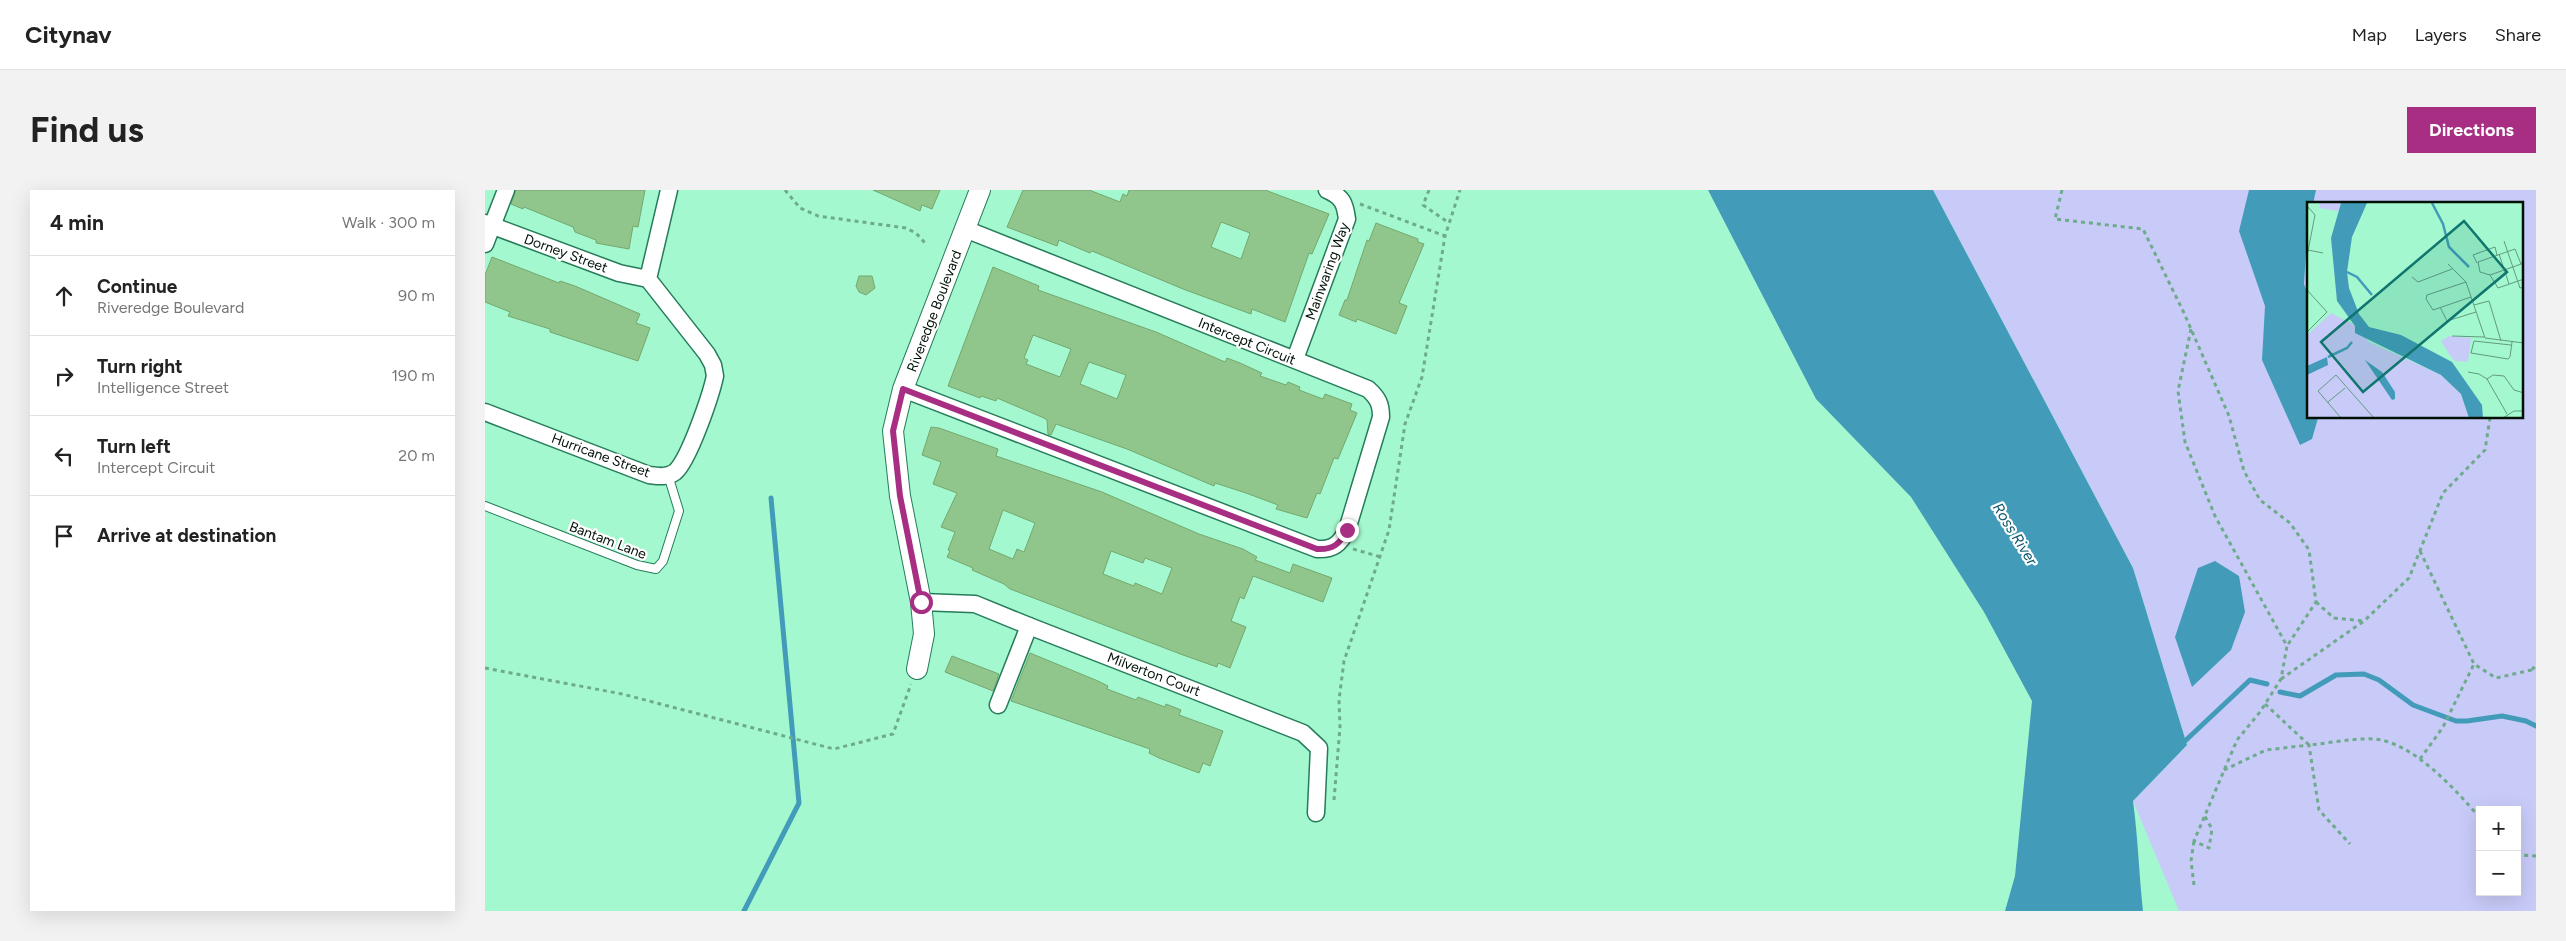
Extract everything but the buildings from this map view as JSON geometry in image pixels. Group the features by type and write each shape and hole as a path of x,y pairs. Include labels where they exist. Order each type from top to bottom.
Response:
{"street":[{"path":"485,244 488,224 506,190"},
{"path":"648,279 669,190"},
{"name":"Riveredge Boulevard","path":"917,669 924,634 921,602 900,496 893,431 903,389 980,190"},
{"name":"Mainwaring Way","path":"1295,359 1347,220 1345,203 1338,194 1327,190"},
{"name":"Dorney Street","path":"488,224 619,273 648,279"},
{"name":"Intercept Circuit","path":"965,229 1368,389 1377,398 1381,407 1381,417 1338,544"},
{"name":"Hurricane Street","path":"485,412 649,475 668,475 675,472 685,459 715,376 713,365 707,354 648,279"},
{"path":"903,389 1317,549 1327,550 1338,544"},
{"name":"Milverton Court","path":"921,602 975,604 1303,732 1319,748 1316,813"},
{"path":"998,705 1029,626"}],"lane":[{"name":"Bantam Lane","path":"485,506 637,564 656,569 663,561 679,512 668,475"}],"path":[{"path":"785,190 800,208 818,216 906,228 916,233 925,243"},
{"path":"1429,190 1423,205 1449,223"},
{"path":"1334,804 1340,727 1339,700 1344,661 1357,618 1381,557 1389,530 1405,424 1422,377 1445,236 1459,190"},
{"path":"2062,190 2055,219 2143,229 2191,329 2229,416 2245,471 2260,500 2290,523 2309,550 2316,602 2334,618 2364,621"},
{"path":"1345,203 1355,202 1445,236"},
{"path":"2191,329 2178,391 2185,442 2215,516 2287,646"},
{"path":"2281,679 2364,621 2409,578 2443,493 2485,450 2491,419"},
{"path":"1338,544 1381,557"},
{"path":"2420,551 2475,664 2496,678 2536,670"},
{"path":"2194,885 2191,861 2195,841 2223,770 2237,740 2265,704 2281,679 2287,646 2316,602"},
{"path":"2420,759 2443,727 2475,664"},
{"path":"2531,670 2536,664"},
{"path":"485,668 622,694 834,749 893,734 917,669"},
{"path":"2265,704 2309,745 2319,810 2350,844"},
{"path":"2223,770 2266,750 2374,739 2396,744 2420,759 2476,813"},
{"path":"2195,841 2209,848 2212,829 2205,815"},
{"path":"2521,855 2536,856"}],"shaded area":[{"path":"1933,190 2536,190 2536,911 2179,911 2133,801 2187,745 2133,568"}],"water":[{"name":"Ross River","path":"1708,190 1933,190 2133,568 2187,745 2133,801 2143,911 2005,911 2015,876 2032,701 1984,612 1911,497 1816,399"},
{"path":"2249,190 2316,190 2313,202 2307,202 2304,284 2307,292 2307,419 2318,419 2312,439 2300,445 2262,360 2265,306 2239,231"},
{"path":"2215,561 2239,576 2245,612 2231,650 2192,687 2175,637 2198,568"}],"waterway":[{"path":"744,911 799,803 771,498"},
{"path":"2280,692 2300,696 2336,675 2364,674 2379,680 2413,705 2456,721 2502,716 2526,721 2536,726"},
{"path":"2185,741 2250,680 2267,684"}],"route":[{"path":"921,602 900,496 893,431 903,389 1317,549 1327,550 1334,547 1342,540 1347,530"}]}
